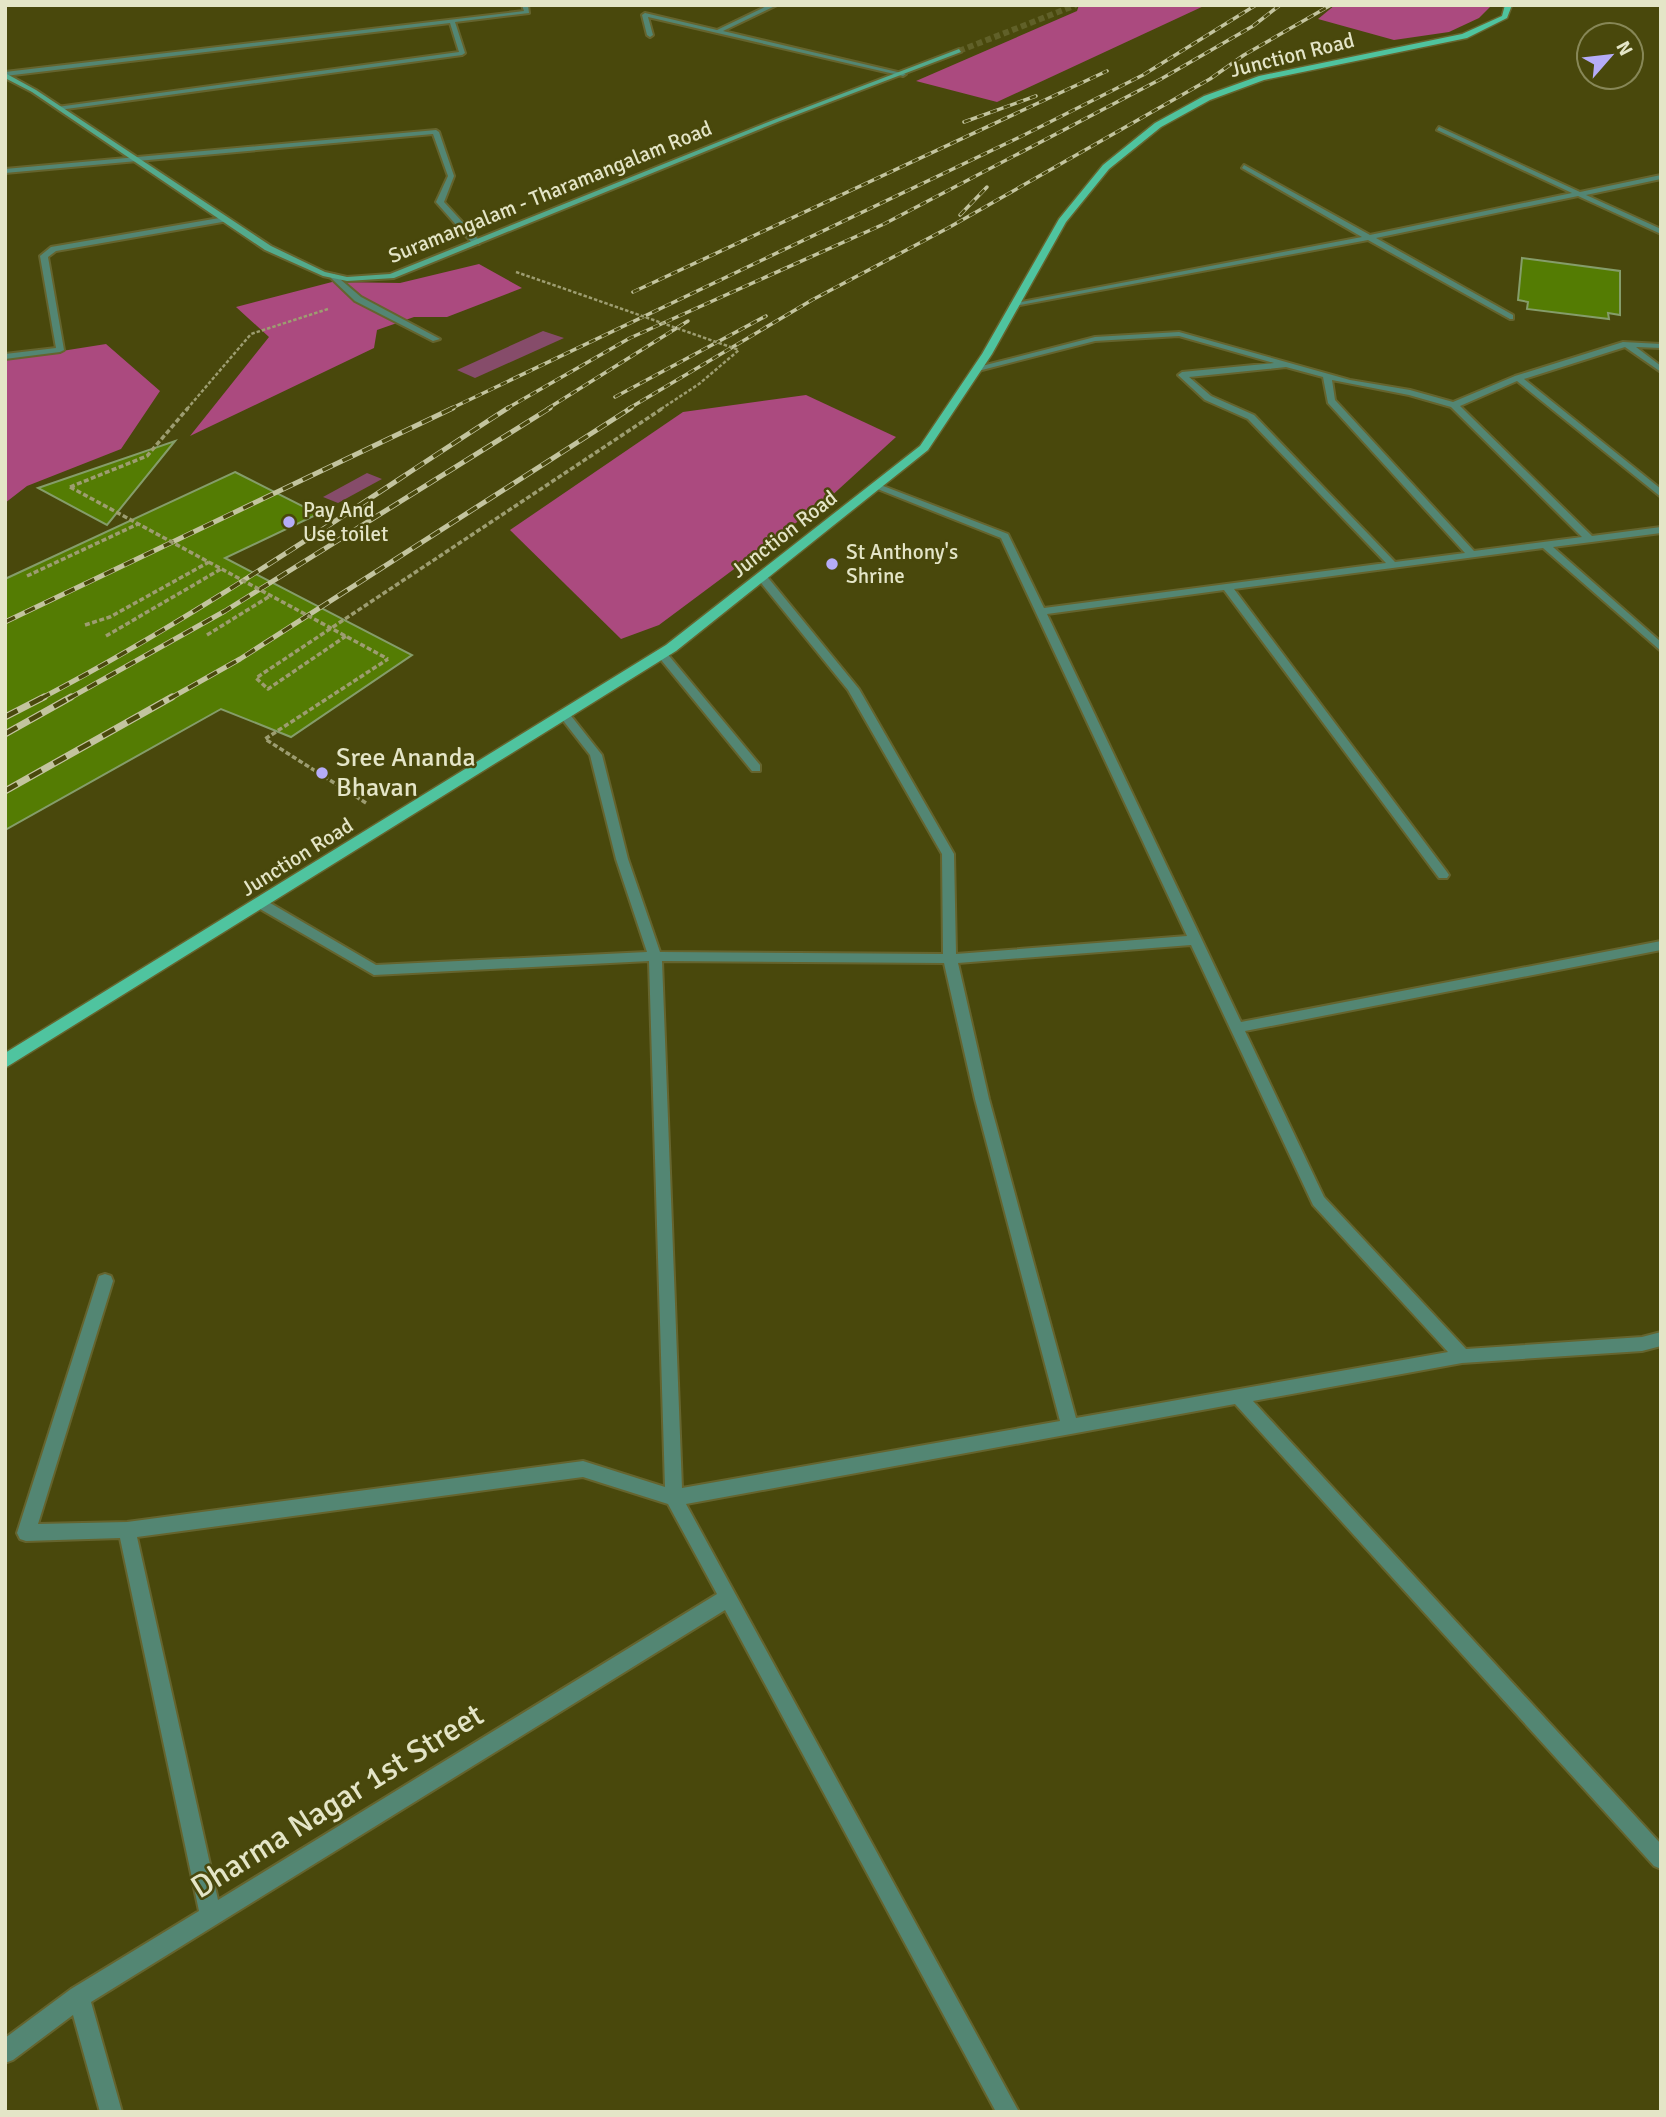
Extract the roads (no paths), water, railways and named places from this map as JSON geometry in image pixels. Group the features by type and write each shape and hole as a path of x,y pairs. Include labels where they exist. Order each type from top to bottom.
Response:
{"main road":[{"name":"Junction Road","path":"5,1062 661,653 924,448 978,368 1062,221 1106,167 1158,125 1207,98 1262,78 1464,36 1506,17 1509,5"},
{"name":"Suramangalam - Tharamangalam Road","path":"5,74 268,248 323,274 347,279 391,276 778,120 959,51"}],"street":[{"path":"5,74 527,12 526,5"},
{"path":"659,17 663,5"},
{"path":"719,31 774,5"},
{"path":"650,36 645,15 903,74"},
{"path":"59,108 462,53 452,21"},
{"path":"1439,129 1661,232"},
{"path":"5,171 436,132 451,176 440,202 476,242"},
{"path":"1244,167 1510,317"},
{"path":"1015,304 1368,238 1661,177"},
{"path":"5,357 60,350 44,256 54,249 225,219"},
{"path":"334,276 358,299 436,339"},
{"path":"978,368 1096,339 1179,334 1327,375 1454,405 1589,539"},
{"path":"1454,405 1518,378 1626,344 1661,346"},
{"path":"1626,344 1661,370"},
{"path":"1292,365 1182,375 1208,398 1251,417 1393,565"},
{"path":"1327,375 1331,401 1472,555"},
{"path":"1518,378 1661,494"},
{"path":"875,486 1005,536 1318,1201 1462,1356"},
{"path":"1042,611 1661,530"},
{"path":"1545,545 1661,648"},
{"path":"761,576 853,690 948,854 950,959 982,1099 1070,1427"},
{"path":"1227,587 1443,875"},
{"path":"661,653 756,768"},
{"path":"564,714 596,755 622,859 656,956 674,1498 1008,2112"},
{"path":"260,903 374,970 656,956 950,959 1194,940"},
{"path":"1236,1028 1661,945"},
{"path":"105,1281 26,1532 127,1530 583,1469 674,1498 1462,1356 1642,1344 1661,1339"},
{"path":"1238,1396 1661,1859"},
{"path":"127,1530 211,1916"},
{"name":"Dharma Nagar 1st Street","path":"5,2052 79,1997 729,1597"},
{"path":"79,1997 111,2112"}],"tunnel":[{"path":"959,51 1076,5"}],"railway":[{"path":"450,409 1024,135 1143,75 1256,5"},
{"path":"506,409 630,338 884,224 1161,79 1253,26 1280,5"},
{"path":"628,409 812,300 948,228 1210,79 1244,55 1331,5"},
{"path":"633,292 1107,71"},
{"path":"964,122 1036,96"},
{"path":"960,215 987,187"},
{"path":"615,397 766,316"},
{"path":"547,409 688,321"},
{"path":"5,622 453,408"},
{"path":"40,699 219,596 508,408"},
{"path":"68,699 225,611 550,408"},
{"path":"169,699 240,659 631,408"},
{"path":"5,717 44,697"},
{"path":"5,734 71,697"},
{"path":"5,791 172,697"}],"place":[{"name":"Pay And Use toilet","path":"289,522"},
{"name":"St Anthony's Shrine","path":"832,564"},
{"name":"Sree Ananda Bhavan","path":"322,773"}]}
